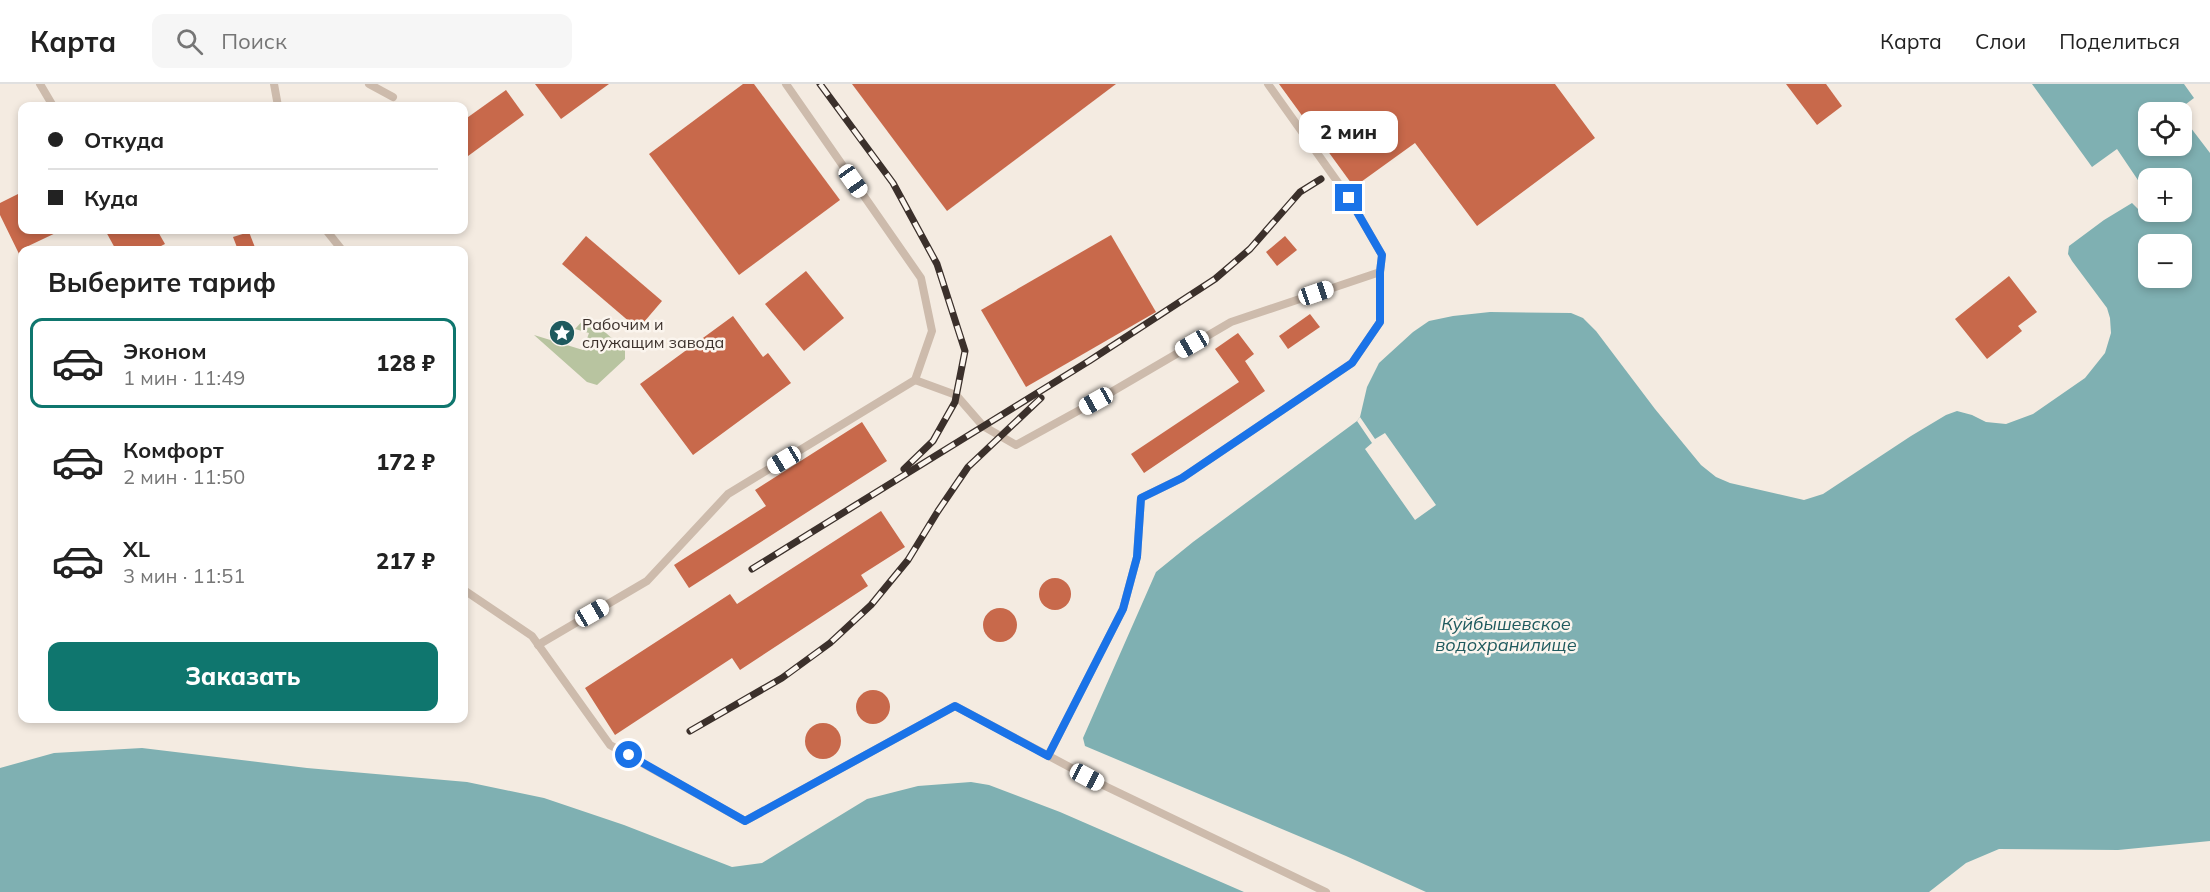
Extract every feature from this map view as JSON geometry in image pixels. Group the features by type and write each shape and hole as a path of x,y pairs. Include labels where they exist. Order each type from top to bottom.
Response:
{"lane":[{"path":"40,84 51,102"},
{"path":"274,84 277,102"},
{"path":"369,84 393,97"},
{"path":"538,645 646,581 728,494 915,380 932,331 921,278 786,84"},
{"path":"1048,756 1123,609 1137,557 1141,498 1182,478 1352,363 1380,322 1382,255 1349,198 1268,84"},
{"path":"915,380 956,395 983,426 1016,445 1231,322 1380,272"},
{"path":"468,593 532,636 610,744 745,821 955,706 1107,787 1326,892"}],"green space":[{"path":"587,316 625,350 625,359 597,385 587,382 534,335 583,350 589,333 575,329"}],"water":[{"name":"Куйбышевское водохранилище","path":"2032,84 2184,84 2194,98 2189,102 2138,102 2138,156 2192,156 2192,129 2210,153 2210,841 2118,850 1999,849 1966,863 1929,892 1426,892 1085,746 1083,738 1156,572 1357,421 1367,387 1379,363 1413,332 1429,321 1490,312 1571,313 1583,318 1596,331 1701,465 1716,477 1730,483 1804,500 1823,494 1946,415 1957,411 1986,422 2006,424 2033,414 2085,378 2105,353 2111,333 2110,318 2107,308 2068,254 2069,246 2132,203 2138,209 2138,222 2192,222 2192,168 2138,168 2138,180 2117,149 2092,167"},
{"path":"142,748 307,768 467,782 544,798 624,825 732,867 762,863 867,799 918,786 971,782 989,785 1060,812 1244,892 0,892 0,768 54,753"}],"pier":[{"path":"1360,417 1375,439 1385,433 1436,505 1415,520 1365,449 1372,443 1357,421"}],"building":[{"path":"535,84 609,84 561,119"},
{"path":"743,84 754,84 840,200 739,275 649,154"},
{"path":"852,84 1116,84 947,211"},
{"path":"1279,84 1555,84 1595,138 1477,226 1415,143 1354,187"},
{"path":"1786,84 1826,84 1842,106 1817,125"},
{"path":"506,90 524,115 468,156 468,117"},
{"path":"18,194 18,234 54,234 28,246 18,246 18,252 0,215 0,203"},
{"path":"107,234 159,234 165,244 161,246 114,246"},
{"path":"250,234 254,246 236,246 233,237"},
{"path":"1111,235 1156,312 1026,387 981,310"},
{"path":"586,236 662,301 638,329 562,264"},
{"path":"1285,236 1297,250 1277,266 1266,252"},
{"path":"806,271 844,318 804,351 765,304"},
{"path":"2009,276 2037,312 2018,326 2022,331 1987,359 1955,319"},
{"path":"1310,314 1320,327 1288,349 1279,336"},
{"path":"733,316 763,357 768,353 791,383 693,455 640,384"},
{"path":"1238,333 1254,354 1245,361 1265,391 1144,473 1131,454 1239,382 1215,349"},
{"path":"862,422 887,461 689,588 674,565 766,506 755,490"},
{"path":"881,511 905,547 861,575 868,586 740,670 732,658 615,735 585,688 730,594 737,604"},
{"path":"1055,578 1067,582 1071,594 1067,606 1055,610 1043,606 1039,594 1043,582"},
{"path":"1000,608 1012,613 1017,625 1012,637 1000,642 988,637 983,625 988,613"},
{"path":"873,690 885,695 890,707 885,719 873,724 861,719 856,707 861,695"},
{"path":"823,723 836,728 841,741 836,754 823,759 810,754 805,741 810,728"}],"railway":[{"path":"820,84 893,183 937,264 965,351 955,402 933,441 904,469"},
{"path":"752,569 1089,361 1215,279 1250,249 1300,192 1321,179"},
{"path":"690,731 782,678 830,643 871,605 908,560 968,467 1041,398"}],"place":[{"name":"Рабочим и служащим завода","path":"562,333"}],"route":[{"path":"629,755 745,821 955,706 1048,756 1123,609 1137,557 1141,498 1182,478 1352,363 1380,322 1382,255 1349,198"}]}
